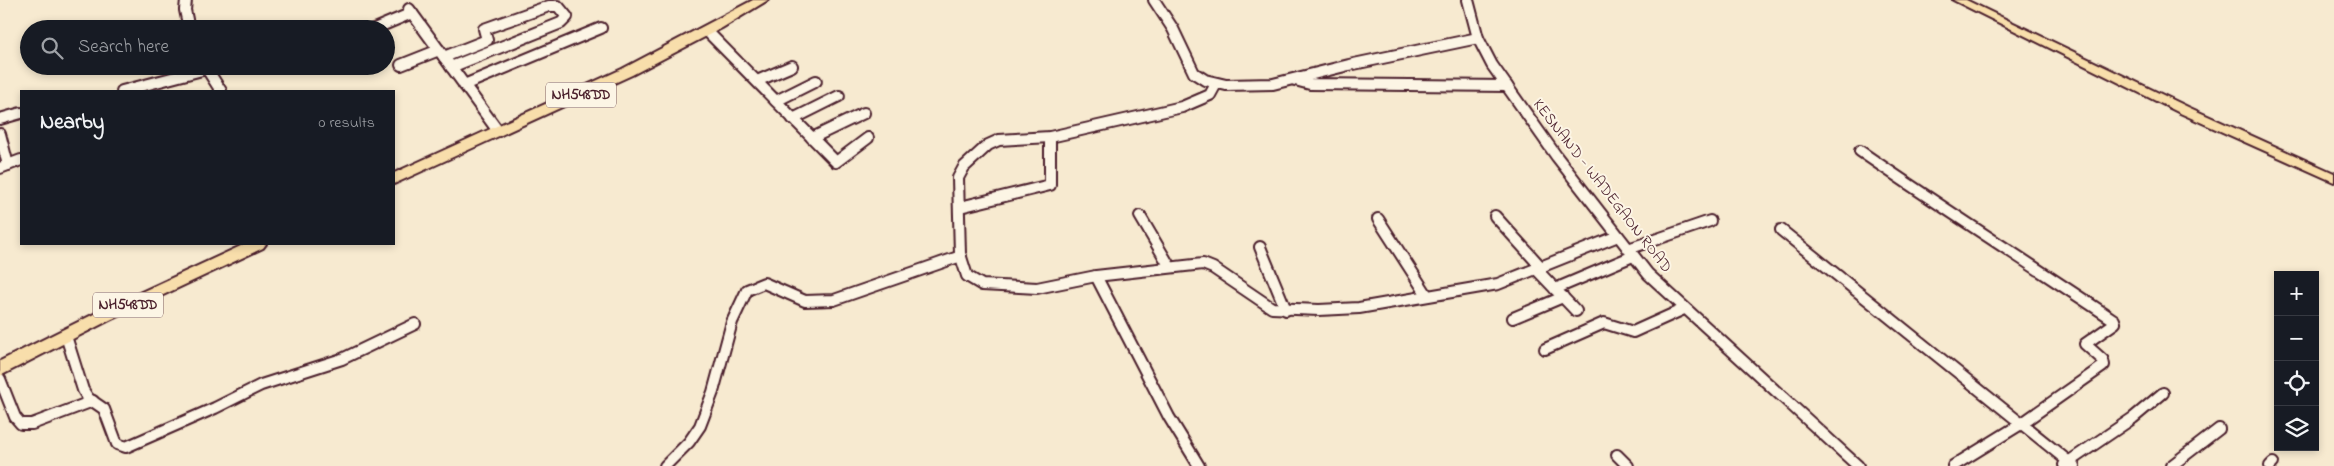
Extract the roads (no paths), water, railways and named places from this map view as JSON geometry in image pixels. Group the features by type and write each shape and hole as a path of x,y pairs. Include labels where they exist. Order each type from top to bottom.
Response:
{"highway":[{"name":"NH548DD","path":"395,178 588,92 707,31 762,0"},
{"name":"NH548DD","path":"0,370 66,336 256,245"}],"main road":[{"path":"1958,0 2184,110 2334,178"}],"street":[{"path":"187,0 185,10 188,20"},
{"path":"1154,0 1173,29 1192,70 1198,76 1216,84 1259,86 1294,80 1350,65 1478,38"},
{"name":"KESNAND - WADEGAON ROAD","path":"1468,0 1478,38 1492,65 1557,157 1630,253 1684,309 1858,466"},
{"path":"401,66 487,40 484,29 549,6 558,6 567,17 561,23 451,67"},
{"path":"392,20 411,11 498,132"},
{"path":"464,85 601,28"},
{"path":"707,31 836,162 868,138"},
{"path":"757,81 792,66"},
{"path":"126,90 178,75"},
{"path":"211,75 220,90"},
{"path":"1294,80 1310,84 1507,86"},
{"path":"776,100 816,82"},
{"path":"1216,84 1210,95 1182,108 1097,124 1050,137 1034,140 1006,139 988,145 960,174 960,256 966,276 982,285 1037,288 1096,276 1200,263 1208,265 1268,306 1286,310 1359,308 1488,286 1540,269 1618,236"},
{"path":"793,119 839,96"},
{"path":"0,119 20,113"},
{"path":"812,138 864,113"},
{"path":"0,134 4,166 20,160"},
{"path":"960,207 1050,185 1050,137"},
{"path":"1860,151 1958,219 1989,236 2114,320 2115,323 2088,340 2085,344 2100,357 2104,365 2021,424 1953,466"},
{"path":"1140,216 1170,267"},
{"path":"1495,216 1576,311"},
{"path":"1378,219 1428,295"},
{"path":"1513,318 1630,253 1710,221"},
{"path":"1781,230 2021,424 2068,465 2163,393"},
{"path":"1260,246 1286,310"},
{"path":"665,466 688,442 700,426 713,394 728,338 747,290 764,283 805,301 834,300 960,256"},
{"path":"1096,276 1169,417 1199,466"},
{"path":"1545,349 1604,323 1610,323 1622,330 1632,332 1684,309"},
{"path":"66,336 83,390 104,409 118,444 126,447 215,408 254,388 342,359 416,324"},
{"path":"0,379 15,418 21,424 32,424 93,401"},
{"path":"2171,466 2218,429"},
{"path":"1617,455 1628,466"}]}
